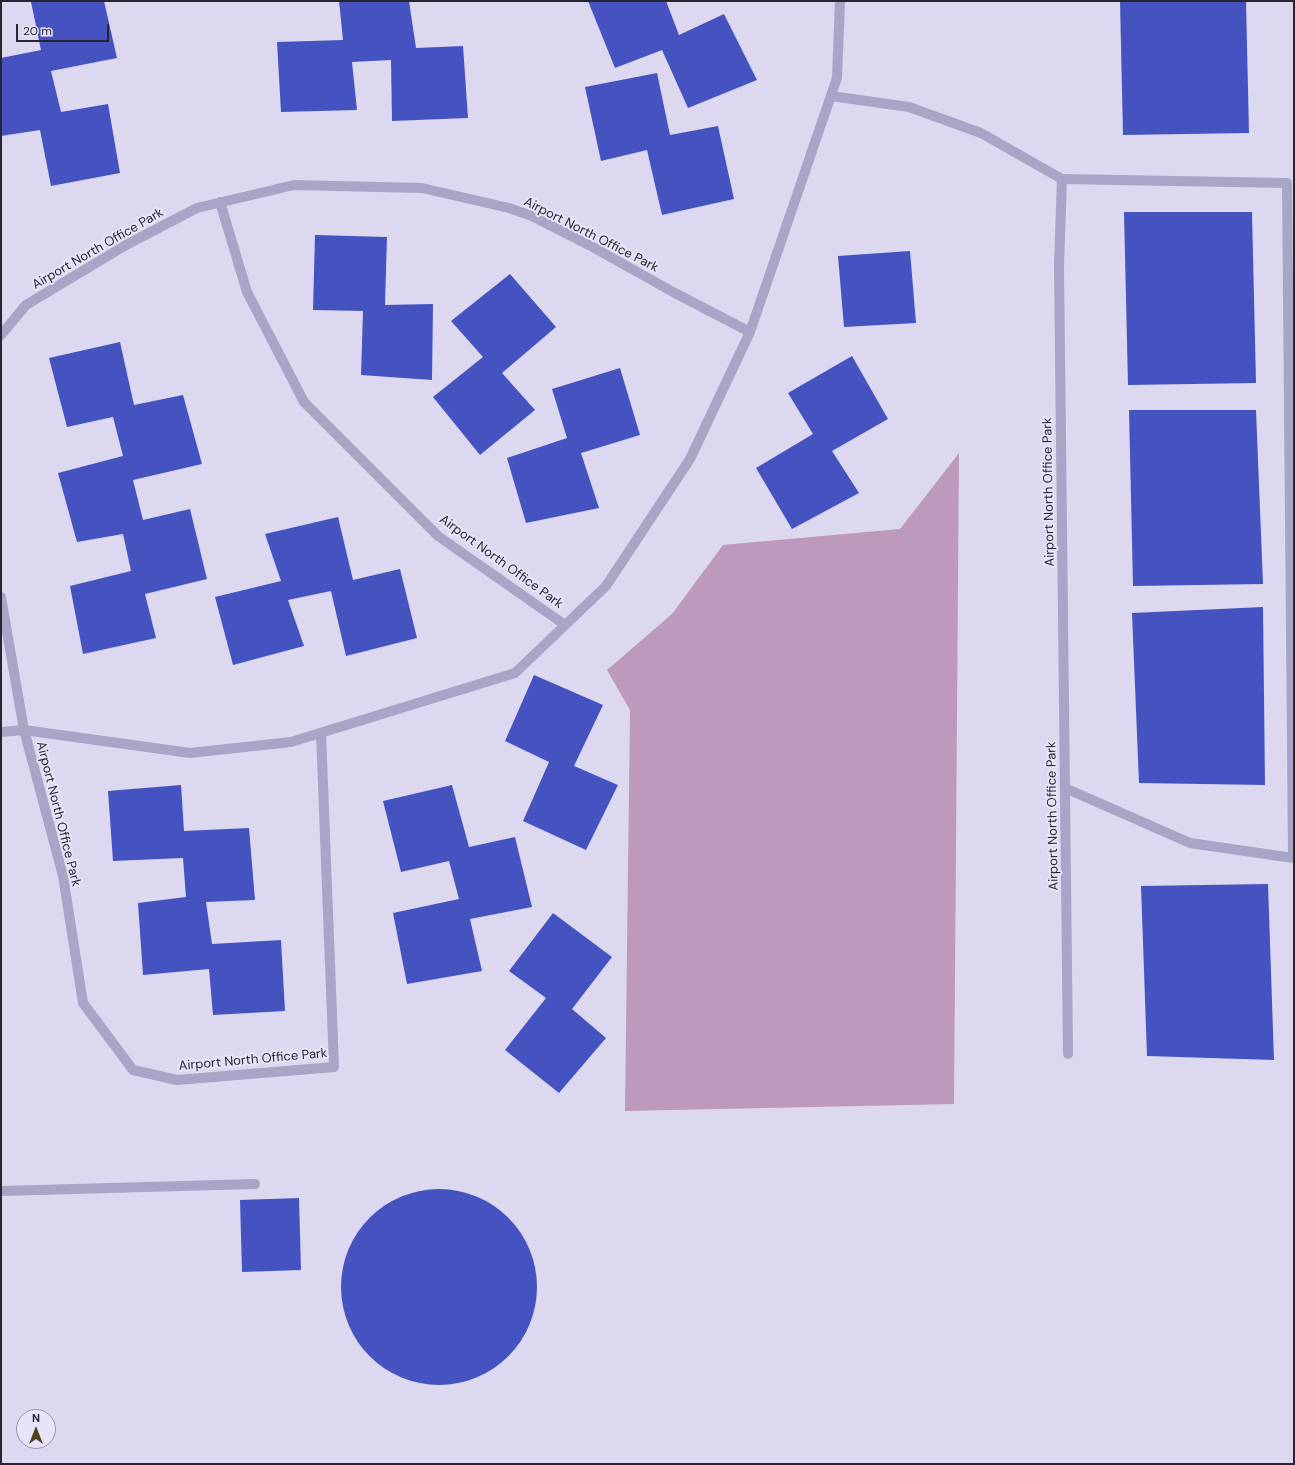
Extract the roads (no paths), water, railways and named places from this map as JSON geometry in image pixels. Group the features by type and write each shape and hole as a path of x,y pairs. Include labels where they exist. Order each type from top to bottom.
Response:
{"street":[{"name":"Airport North Office Park","path":"1,732 24,730 190,753 291,742 515,672 606,586 690,459 750,332 837,78 840,1"},
{"path":"831,96 909,107 981,132 1062,179 1287,183 1293,858 1190,842 1065,788"},
{"name":"Airport North Office Park","path":"1062,179 1059,266 1068,1054"},
{"name":"Airport North Office Park","path":"1,335 26,305 133,242 197,208 294,185 422,188 509,208 532,216 589,245 673,292 750,332"},
{"name":"Airport North Office Park","path":"220,202 247,292 304,402 438,536 565,625"},
{"name":"Airport North Office Park","path":"1,597 24,730 63,876 83,1003 133,1070 177,1080 334,1067 321,733"},
{"path":"1,1191 255,1184"}]}
